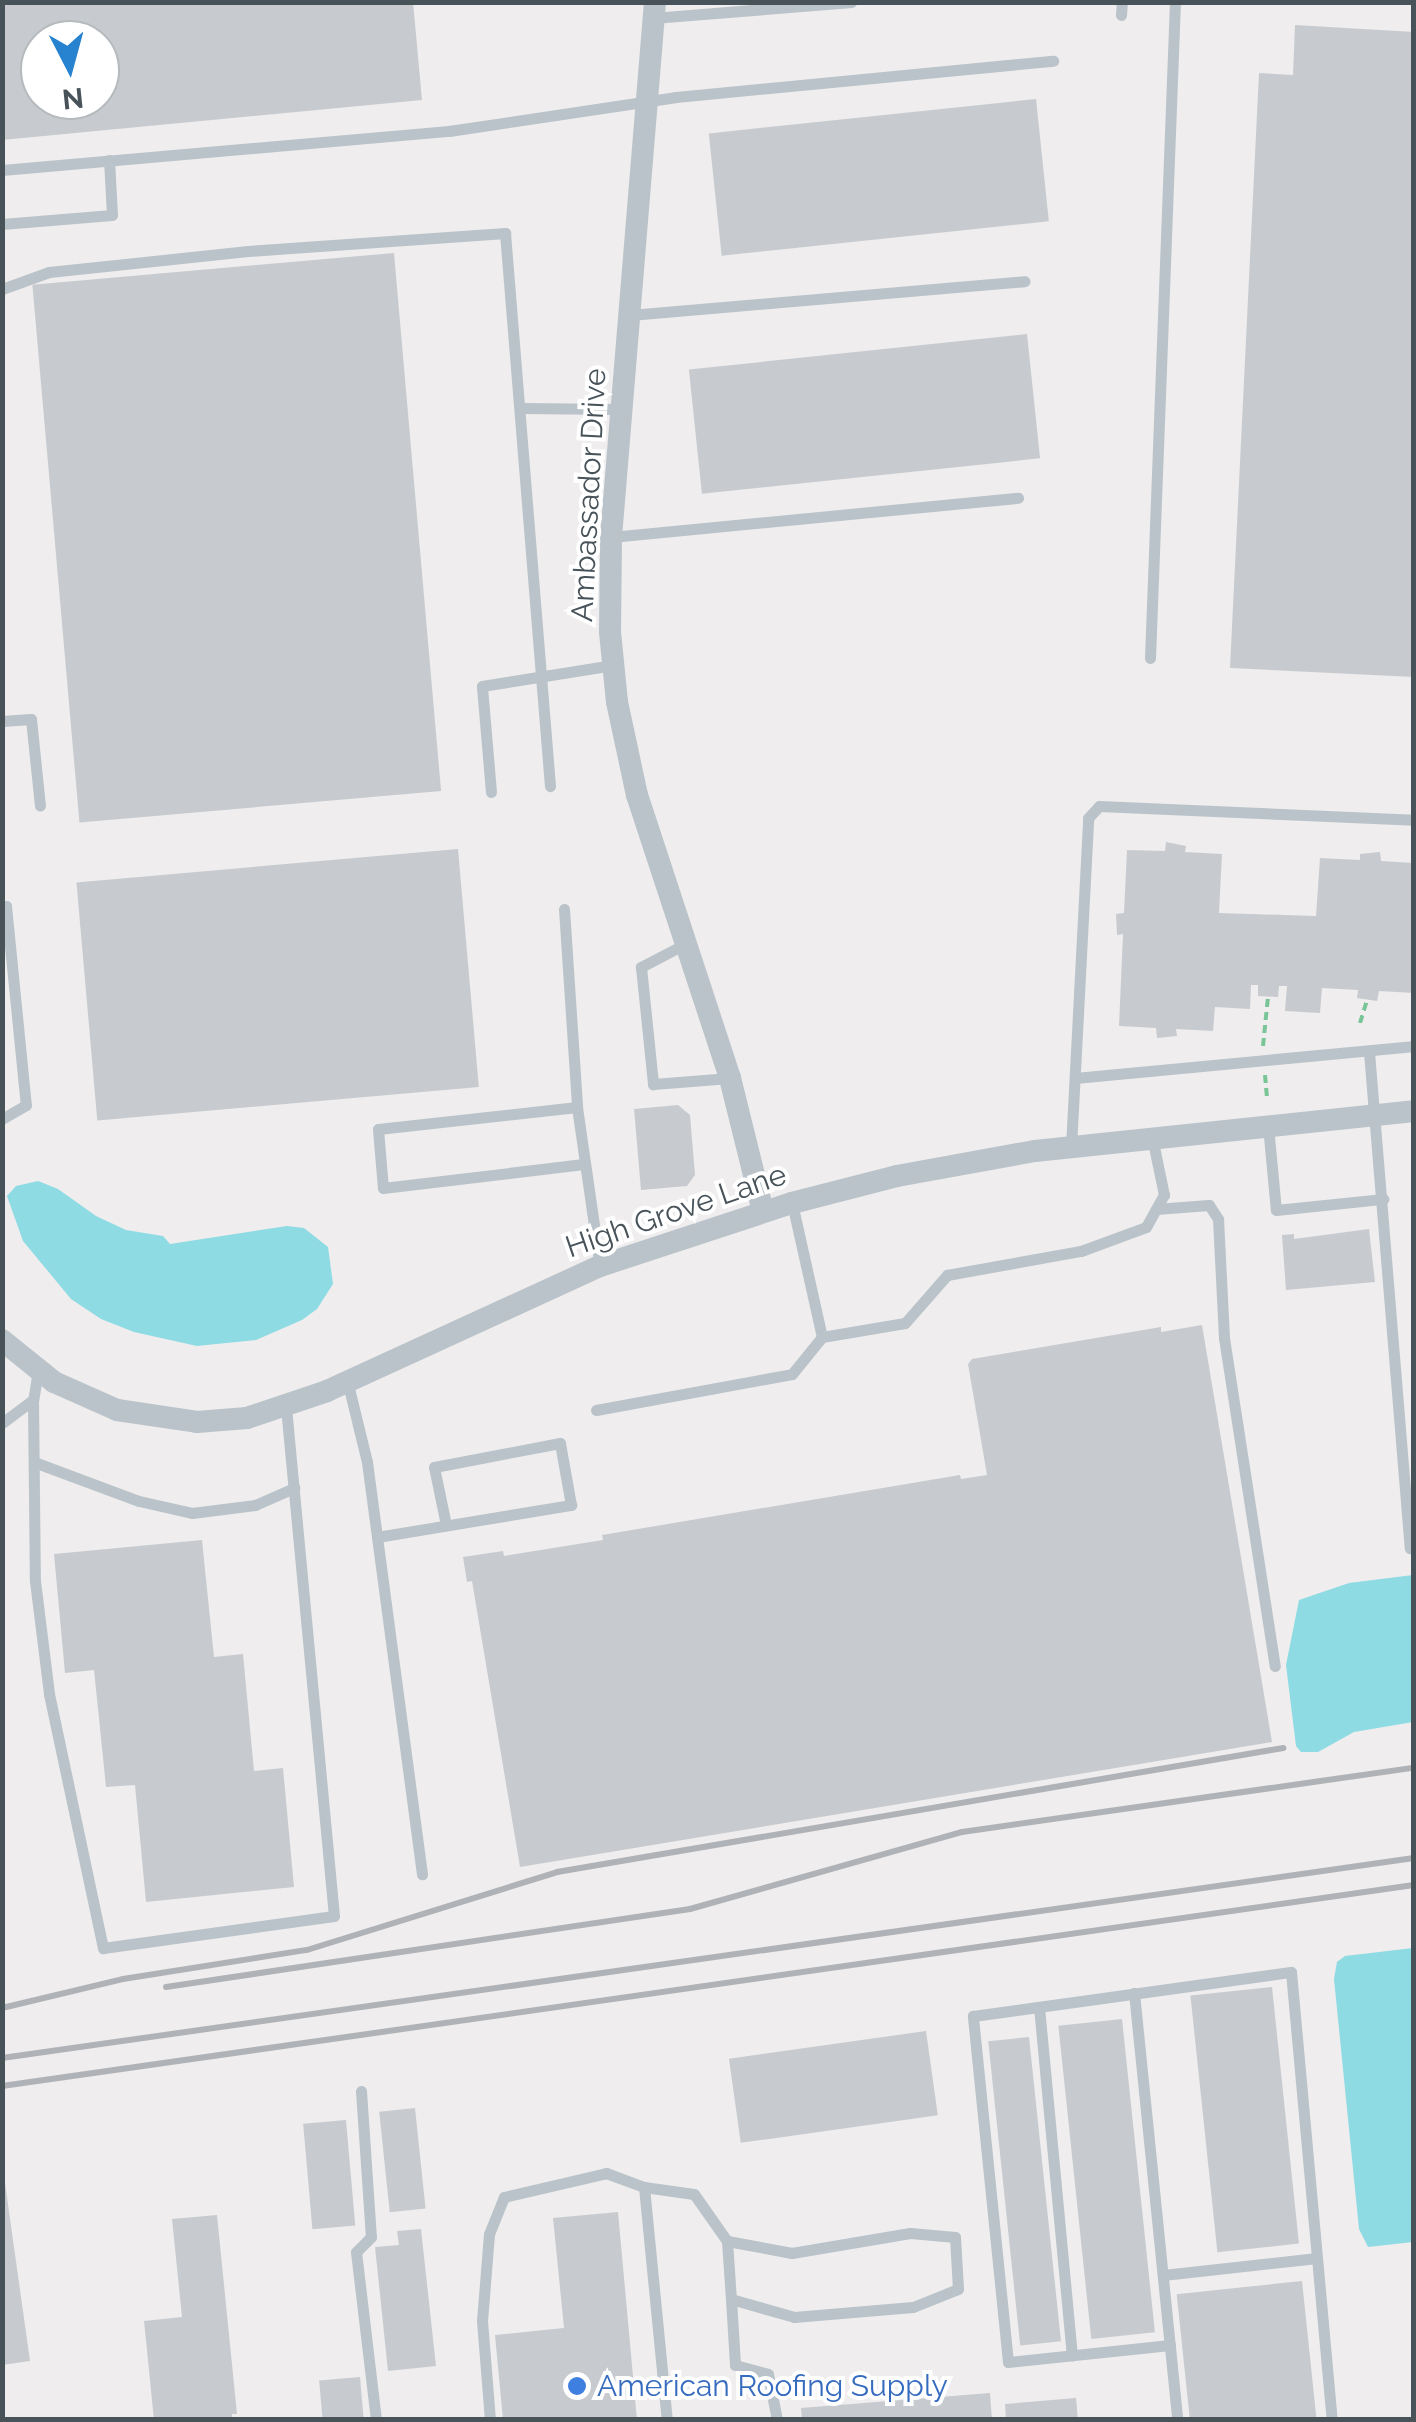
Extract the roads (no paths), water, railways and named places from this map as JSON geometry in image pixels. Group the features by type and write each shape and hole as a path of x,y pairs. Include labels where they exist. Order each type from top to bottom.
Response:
{"street":[{"name":"Ambassador Drive","path":"654,10 611,537 613,666 624,745 730,1078 763,1211"},
{"name":"High Grove Lane","path":"2,1340 38,1370 82,1397 152,1418 229,1420 286,1407 600,1266 792,1203 896,1176 1071,1147 1414,1111"}],"lane":[{"path":"654,10 850,2"},
{"path":"1150,658 1175,2"},
{"path":"2,170 449,130 649,102 1053,61"},
{"path":"2,224 112,215 108,160"},
{"path":"2,289 49,272 248,251 505,233 550,786"},
{"path":"630,315 1024,281"},
{"path":"520,408 622,409"},
{"path":"611,537 1018,498"},
{"path":"491,792 482,686 613,666"},
{"path":"2,721 31,720 40,806"},
{"path":"1071,1147 1088,818 1099,806 1414,820"},
{"path":"2,906 6,906 26,1105 2,1119"},
{"path":"564,910 577,1107 600,1266"},
{"path":"685,944 642,967 653,1084 730,1078"},
{"path":"1075,1078 1414,1046"},
{"path":"1369,1052 1410,1548"},
{"path":"577,1107 378,1129 383,1188 584,1164"},
{"path":"1268,1126 1276,1210 1383,1199"},
{"path":"596,1410 792,1374 822,1336 905,1323 946,1274 1081,1251 1146,1227 1164,1189 1152,1137"},
{"path":"792,1203 822,1336"},
{"path":"1156,1209 1209,1205 1218,1219 1224,1338 1275,1666"},
{"path":"38,1370 33,1400 35,1581 49,1694 103,1948 334,1916 286,1407"},
{"path":"347,1380 367,1462 422,1874"},
{"path":"2,1422 33,1400"},
{"path":"377,1537 570,1505 560,1443 434,1467 446,1525"},
{"path":"34,1462 139,1501 192,1512 254,1505 294,1488"},
{"path":"1170,2344 1008,2362 973,2016 1291,1972 1332,2420"},
{"path":"1134,1993 1177,2420"},
{"path":"1039,2007 1072,2355"},
{"path":"361,2091 370,2237 356,2252 376,2420"},
{"path":"490,2420 482,2320 489,2234 504,2196 606,2172 644,2187 694,2194 726,2241 735,2365 768,2374 777,2420"},
{"path":"644,2187 667,2420"},
{"path":"726,2241 792,2253 910,2234 955,2237 958,2290 913,2307 794,2317 730,2299"},
{"path":"1162,2275 1317,2258"}],"water":[{"path":"38,1181 58,1189 96,1216 126,1230 163,1236 170,1244 287,1226 304,1228 328,1247 333,1284 317,1309 302,1320 256,1340 197,1346 134,1332 101,1319 71,1299 23,1241 7,1196 16,1186"},
{"path":"1413,1575 1413,1722 1354,1732 1318,1752 1301,1752 1296,1746 1286,1665 1299,1600 1349,1583"},
{"path":"1413,1948 1413,2242 1368,2247 1359,2229 1334,1979 1337,1962 1345,1956"}],"railway":[{"path":"2,2008 123,1979 307,1950 557,1872 1283,1748"},
{"path":"166,1987 690,1909 962,1832 1414,1768"},
{"path":"2,2058 1414,1858"},
{"path":"2,2086 1414,1885"}],"place":[{"name":"American Roofing Supply","path":"577,2386"}]}
